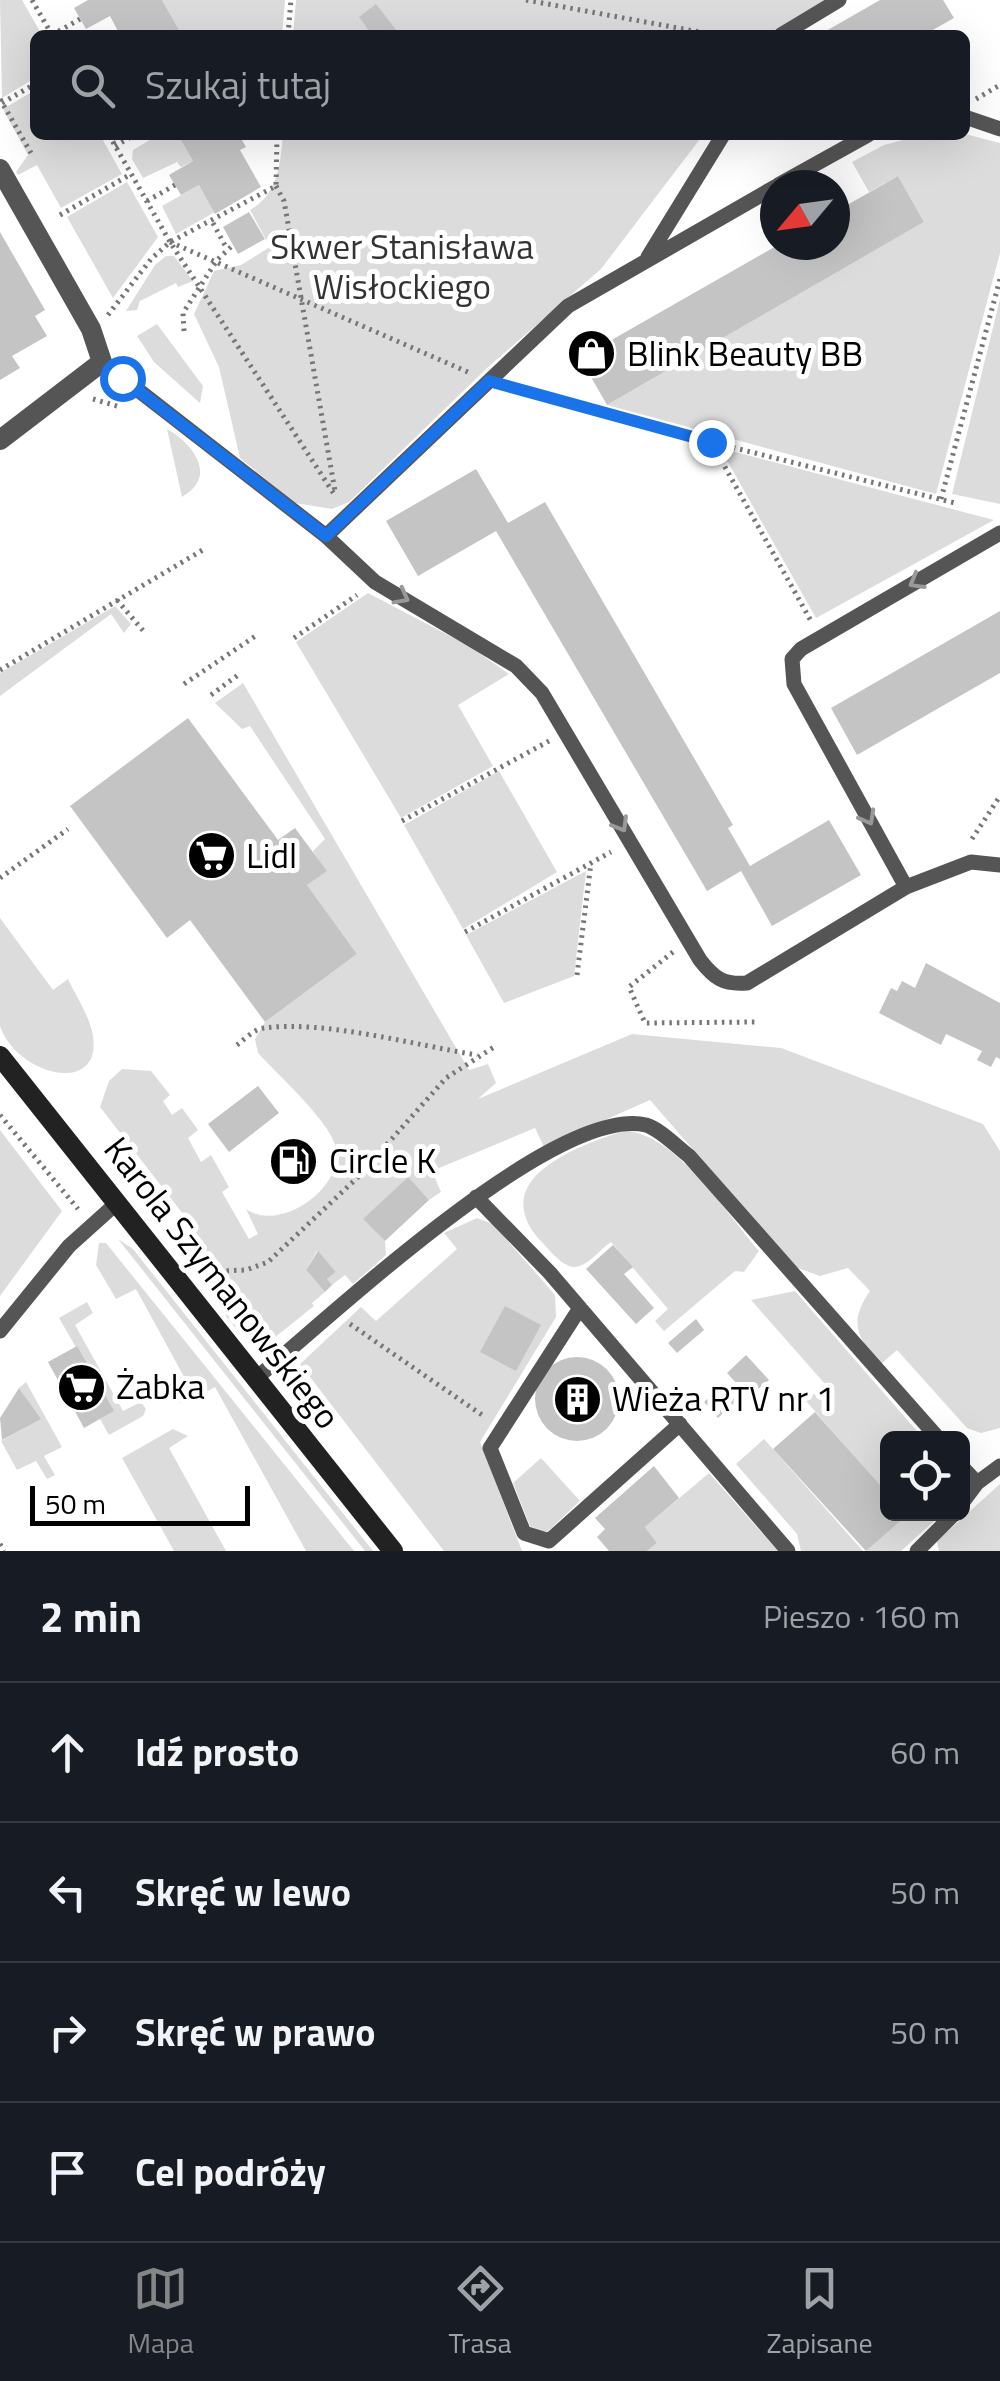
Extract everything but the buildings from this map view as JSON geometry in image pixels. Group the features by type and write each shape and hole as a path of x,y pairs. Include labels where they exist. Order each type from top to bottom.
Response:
{"street":[{"path":"0,170 91,329 102,362 0,440"},
{"name":"Karola Szymanowskiego","path":"0,1056 393,1551"}],"lane":[{"path":"789,30 839,0"},
{"path":"970,119 1000,129"},
{"path":"646,261 720,140"},
{"path":"806,170 859,140"},
{"path":"326,536 568,306 760,196"},
{"path":"102,362 156,408 326,536 375,582 516,666 542,693 714,976 729,984 746,982 906,887 971,862 1000,864"},
{"path":"906,887 794,684 792,659 802,649 1000,533"},
{"path":"256,1379 444,1218 476,1196 562,1147 613,1127 647,1125 689,1156 932,1431"},
{"path":"476,1196 580,1308 788,1551"},
{"path":"0,1332 95,1220 118,1202"},
{"path":"580,1308 490,1448 524,1533 549,1541 680,1424"},
{"path":"970,1492 1000,1466"},
{"path":"970,1476 977,1484"},
{"path":"917,1551 947,1521"}],"path":[{"path":"32,0 49,30"},
{"path":"288,30 291,0"},
{"path":"526,0 689,30"},
{"path":"61,30 80,19"},
{"path":"970,103 1000,85"},
{"path":"30,86 1,101 30,153"},
{"path":"111,140 170,242 320,475 336,493"},
{"path":"115,146 125,140"},
{"path":"277,140 276,186 284,201 339,513 326,536"},
{"path":"60,215 131,174"},
{"path":"146,201 175,185"},
{"path":"91,329 102,323 151,259 170,242 213,223 276,186"},
{"path":"184,331 183,313 217,260 230,247 213,223"},
{"path":"170,242 489,381 955,503"},
{"path":"941,499 1000,279"},
{"path":"85,398 108,400 133,414 156,408"},
{"path":"711,442 820,636"},
{"path":"0,670 206,548"},
{"path":"294,638 363,590"},
{"path":"117,600 146,634"},
{"path":"184,684 257,635"},
{"path":"211,695 238,675"},
{"path":"402,821 565,732"},
{"path":"976,847 969,846 1000,796"},
{"path":"0,878 68,829"},
{"path":"465,932 614,851"},
{"path":"578,975 591,864"},
{"path":"674,952 628,987 645,1022 755,1022"},
{"path":"238,1045 260,1028 297,1029 391,1038 480,1055"},
{"path":"219,1271 246,1270 268,1262 357,1178 446,1078 494,1047"},
{"path":"0,1115 78,1210 95,1220"},
{"path":"335,1314 503,1429"}],"green space":[{"path":"0,0 22,0 39,30 30,30 30,81 2,98"},
{"path":"162,0 285,0 282,30 179,30"},
{"path":"296,0 831,0 780,30 293,30"},
{"path":"30,93 30,140 103,140 122,174 61,208 37,165 18,175 16,172 28,155 3,109"},
{"path":"970,135 1000,143 1000,253 936,494 607,405 924,222 898,176 869,192 852,162 903,140 970,140"},
{"path":"150,140 181,140 193,161 181,167 177,162 143,178 132,159 133,150"},
{"name":"Skwer Stanisława Wisłockiego","path":"282,140 699,140 601,269 487,368 349,502 332,509 295,503 240,458 219,367 194,314 214,271 241,265 270,247 250,210 267,196 279,168"},
{"path":"127,182 158,237 113,298 67,217"},
{"path":"199,185 215,212 176,234 162,206"},
{"path":"166,256 174,256 193,281 178,287 176,283 140,301 137,310 126,311 155,265"},
{"path":"1000,299 1000,504 952,494"},
{"path":"157,324 203,386 200,403 154,362 137,336"},
{"path":"167,429 198,460 199,479 182,497"},
{"path":"720,448 994,520 816,618"},
{"path":"368,593 469,646 509,674 458,705 493,766 401,818 296,642"},
{"path":"115,606 131,624 124,633 111,614 0,696 0,673"},
{"path":"243,683 469,1070 488,1064 496,1083 478,1099 632,1034 781,1048 983,1124 1000,1151 1000,1428 981,1433 967,1428 897,1350 880,1365 858,1329 859,1312 870,1291 848,1268 820,1276 795,1267 650,1100 544,1147 535,1128 432,1171 441,1192 429,1200 407,1178 364,1219 385,1241 386,1255 353,1284 345,1275 332,1285 327,1279 336,1272 317,1251 306,1270 325,1292 312,1303 314,1306 264,1346 236,1329 196,1260 183,1229 190,1223 100,1107 109,1081 122,1069 151,1071 170,1095 163,1101 172,1115 182,1108 198,1130 188,1138 201,1162 211,1155 229,1187 222,1192 249,1239 258,1234 246,1209 260,1215 292,1211 320,1191 336,1163 332,1137 258,1053 255,1039 265,1022 357,954 307,885 324,870 313,851 325,839 250,726 242,729 215,703"},
{"path":"499,771 557,872 463,929 404,825"},
{"path":"586,871 574,976 504,1003 466,935"},
{"path":"0,918 53,990 68,979 93,1036 92,1055 85,1067 56,1072 39,1067 9,1043 0,1026"},
{"path":"0,1130 62,1211 0,1296"},
{"path":"624,1131 643,1135 681,1160 759,1251 744,1272 735,1271 664,1331 655,1321 668,1309 611,1242 588,1261 573,1267 550,1251 525,1217 524,1198 531,1181 545,1167 585,1145"},
{"path":"477,1218 493,1224 555,1295 556,1317 480,1442 522,1551 444,1551 300,1364 361,1307 376,1321 457,1249 444,1233"},
{"path":"118,1239 133,1249 373,1551 365,1551"},
{"path":"99,1243 106,1243 354,1551 306,1551 215,1387 184,1404 172,1401 171,1395 188,1384 136,1289 116,1299 96,1265"},
{"path":"795,1291 917,1431 880,1431 880,1486 806,1401 825,1384 751,1300"},
{"path":"87,1302 93,1313 75,1325 123,1411 141,1402 146,1409 143,1416 109,1435 100,1419 113,1411 59,1318"},
{"path":"26,1382 62,1447 44,1456 55,1475 47,1479 36,1461 17,1470 1,1441 40,1419 19,1388"},
{"path":"173,1429 188,1436 169,1448 226,1551 174,1551 122,1458"},
{"path":"764,1439 863,1551 801,1551 797,1534 736,1464"},
{"path":"541,1458 580,1501 546,1533 530,1526 513,1483"},
{"path":"709,1473 778,1551 647,1551 657,1543 645,1527"},
{"path":"1000,1484 1000,1551 939,1551 937,1541 959,1521 970,1521 970,1511"},
{"path":"898,1521 934,1521 901,1551 866,1551"}],"place":[{"name":"Blink Beauty BB","path":"592,354"},
{"name":"Lidl","path":"211,856"},
{"name":"Circle K","path":"294,1161"},
{"name":"Żabka","path":"81,1387"},
{"name":"Wieża RTV nr 1","path":"577,1399"}],"route":[{"path":"122,378 326,536 489,381 711,442"}]}
